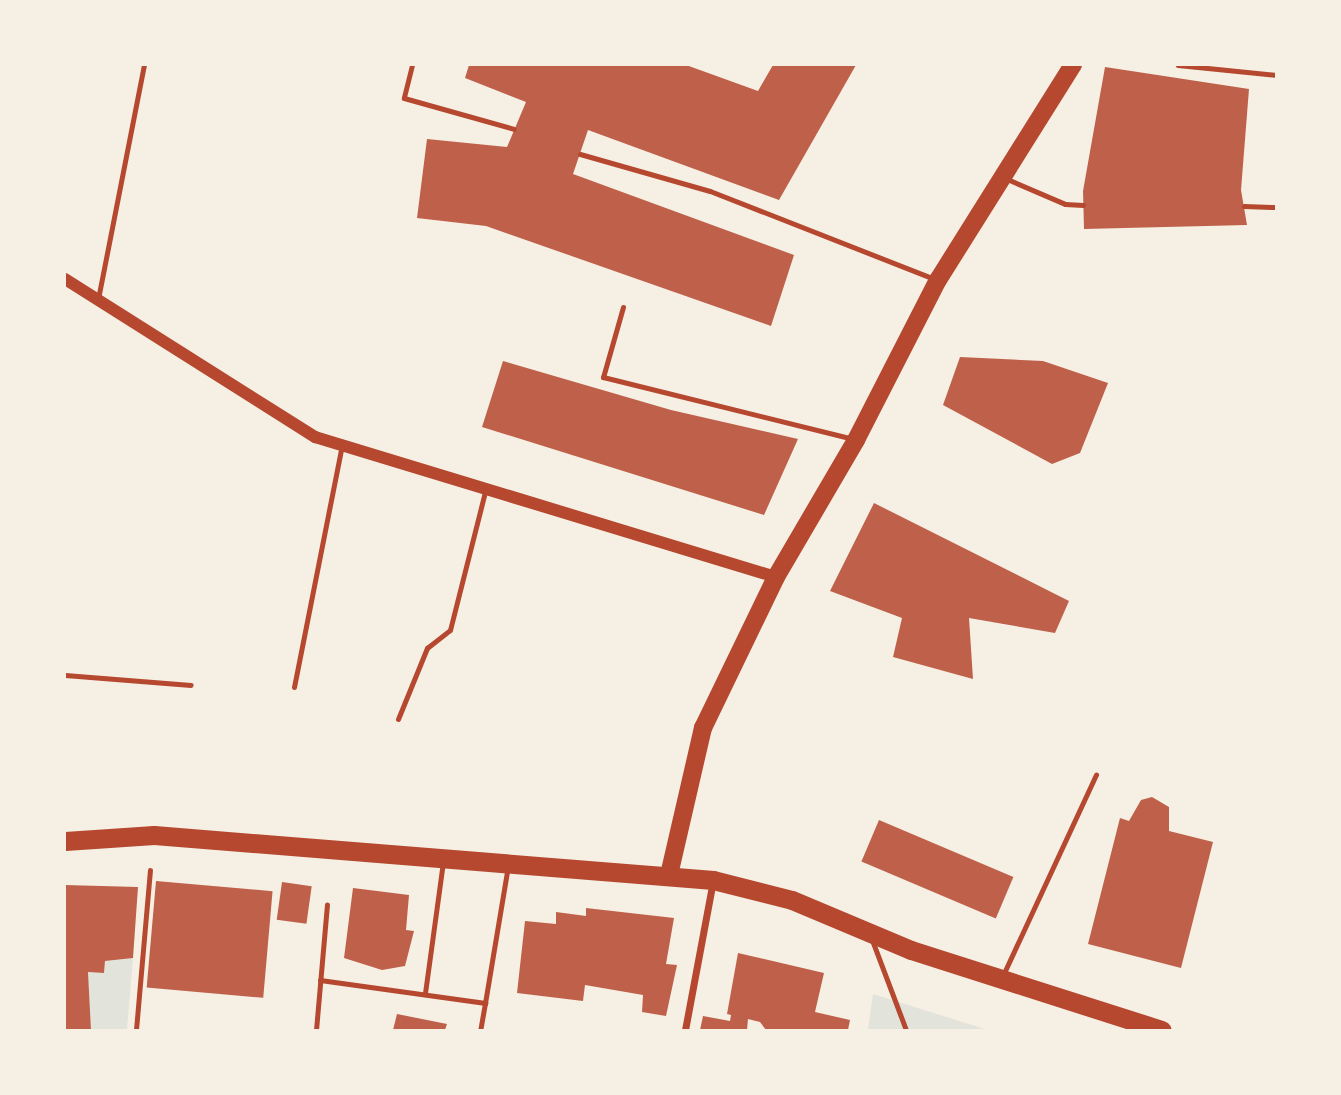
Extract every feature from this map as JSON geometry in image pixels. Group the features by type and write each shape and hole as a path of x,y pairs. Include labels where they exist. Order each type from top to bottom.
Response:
{"highway":[{"path":"65,841 154,835 713,880 792,900 1001,981 1162,1030"}],"main road":[{"path":"669,875 703,728 776,577 856,440 938,280 1073,65"}],"street":[{"path":"65,279 315,437 776,577"},
{"path":"685,1030 713,880"}],"lane":[{"path":"98,299 144,65"},
{"path":"412,65 404,98 514,129"},
{"path":"580,154 710,191 938,280"},
{"path":"1004,178 1065,204 1083,205"},
{"path":"1244,206 1276,207"},
{"path":"623,307 603,377 856,440"},
{"path":"294,687 342,445"},
{"path":"398,719 426,648 450,630 486,488"},
{"path":"65,675 191,685"},
{"path":"1001,981 1096,775"},
{"path":"425,993 443,859"},
{"path":"481,1030 508,863"},
{"path":"317,1030 327,904"},
{"path":"869,930 906,1030"},
{"path":"320,980 485,1003"}],"path":[{"path":"1178,65 1276,75"},
{"path":"136,1030 154,835"}],"shaded area":[{"path":"133,958 127,1030 91,1030 88,972 104,973 105,961"},
{"path":"873,994 988,1030 868,1030"}],"building":[{"path":"469,65 686,65 758,91 773,65 856,65 779,200 588,130 573,174 794,255 771,326 486,226 417,218 427,139 507,147 526,102 465,78"},
{"path":"1105,67 1249,89 1241,190 1247,225 1084,229 1083,191"},
{"path":"960,357 1043,361 1108,383 1080,453 1052,464 943,405"},
{"path":"503,361 671,410 798,439 764,515 482,427"},
{"path":"874,503 1069,601 1055,633 969,618 973,679 893,657 902,618 830,591"},
{"path":"1152,797 1169,807 1169,831 1213,842 1181,968 1088,944 1120,818 1129,821 1141,800"},
{"path":"879,820 1013,877 996,918 861,861"},
{"path":"156,881 273,891 263,998 147,988"},
{"path":"282,882 312,886 306,924 277,920"},
{"path":"65,885 138,887 133,958 105,961 104,973 88,972 91,1030 65,1030"},
{"path":"353,888 409,895 406,930 414,931 405,966 382,970 344,958"},
{"path":"586,908 674,918 666,964 677,965 666,1016 642,1012 643,995 585,985 583,1001 517,993 525,921 556,924 556,912 586,916"},
{"path":"738,953 824,973 815,1012 850,1020 848,1030 766,1030 760,1022 748,1019 747,1030 700,1030 703,1016 730,1021 731,1015 727,1014"},
{"path":"397,1014 447,1024 445,1030 393,1030"}]}
